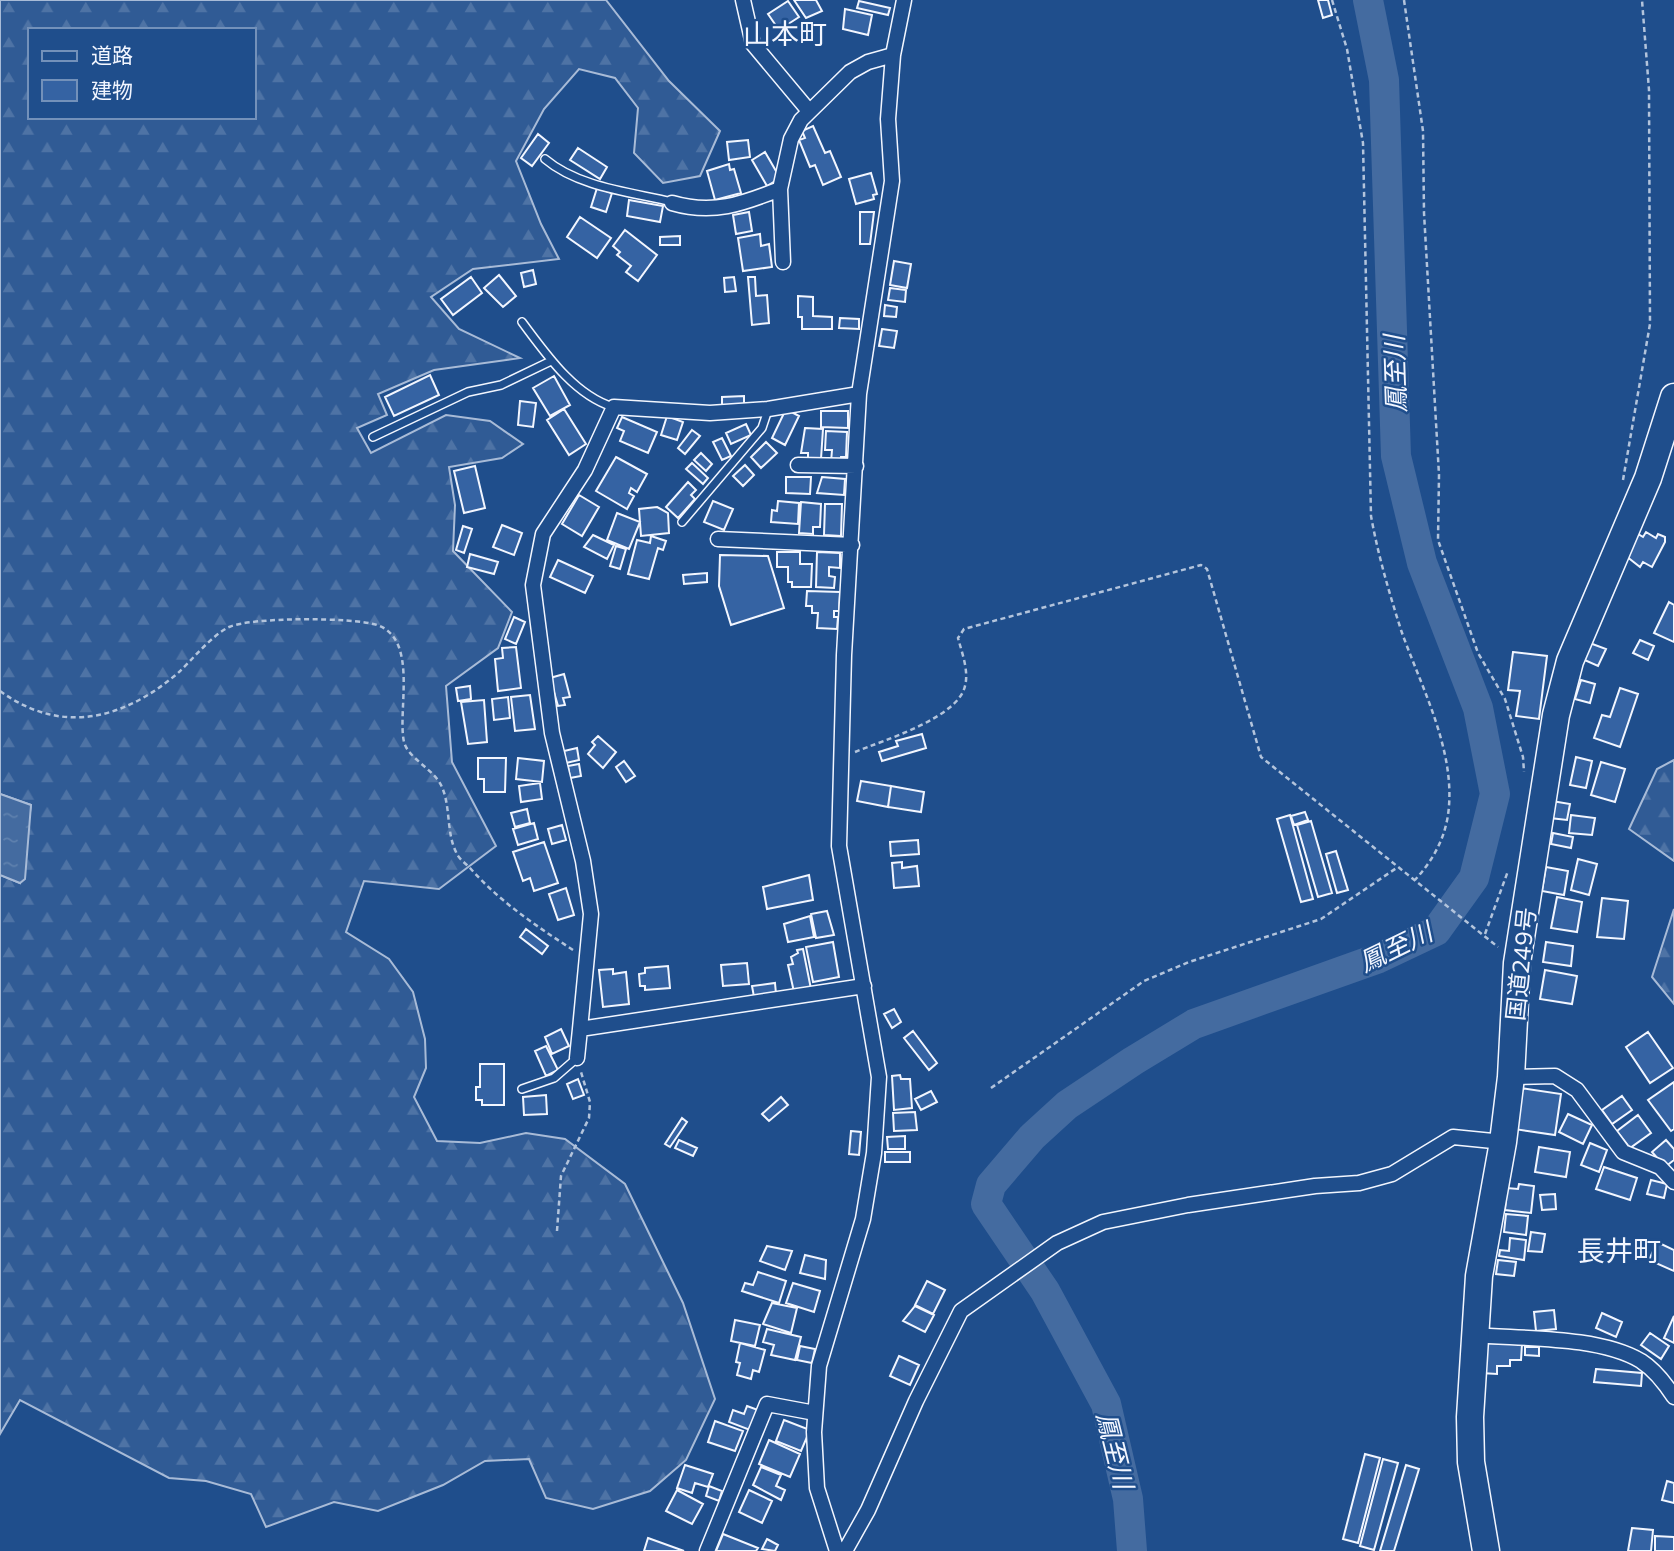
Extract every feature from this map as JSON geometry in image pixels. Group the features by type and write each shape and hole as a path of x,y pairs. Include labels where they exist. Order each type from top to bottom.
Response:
{"highway":[{"name":"国道249号","path":"1486,1551 1471,1462 1479,1276 1503,1142 1511,1077 1517,963 1556,715 1570,661 1648,478 1674,397"}],"street":[{"path":"743,0 753,44 809,111"},
{"path":"837,1551 817,1488 816,1413 819,1366 863,1219 874,1153 879,1077 839,846 840,759 859,394 892,181 888,118 893,55 904,0"},
{"path":"783,262 780,189 791,139 809,111 850,72 868,62 893,55"},
{"path":"673,203 696,210 724,209 780,189"},
{"path":"577,1058 591,914 588,888 552,733 533,585 543,534 585,470 614,407 710,413 768,409 859,394"},
{"path":"798,465 856,466"},
{"path":"718,540 852,545"},
{"path":"580,1030 864,986"},
{"path":"1511,1077 1555,1076 1577,1090 1623,1152 1660,1167 1674,1182"},
{"path":"845,1551 868,1510 916,1401 961,1311 1057,1243 1115,1220 1315,1186 1359,1183 1392,1174 1453,1137 1503,1142"},
{"path":"1475,1335 1581,1344 1615,1350 1641,1361 1662,1380 1674,1397"},
{"path":"707,1551 767,1404 816,1413"}],"lane":[{"path":"545,159 555,167 593,183 673,203"},
{"path":"522,322 551,361 597,402 614,407"},
{"path":"373,437 468,392 501,385 551,361"},
{"path":"682,523 762,428 768,409"},
{"path":"522,1089 554,1078 577,1058"}],"path":[{"path":"1332,0 1348,49 1363,143 1371,516 1379,560 1440,739 1448,782 1448,814 1441,842 1432,862 1415,880"},
{"path":"1404,0 1423,131 1424,213 1439,475 1438,540 1478,653 1505,699 1523,757 1525,776"},
{"path":"1621,486 1650,324 1649,90 1642,0"},
{"path":"840,759 942,715 959,701 967,675 958,638 964,629 1201,565 1207,569 1261,757 1517,963"},
{"path":"0,691 56,716 101,716 126,709 145,697 230,627 270,620 355,621 379,625 394,641 404,667 402,732 405,746 435,776 442,787 456,852 495,896 587,959"},
{"path":"990,1088 1144,981 1189,962 1321,919 1398,867"},
{"path":"1484,935 1510,867"},
{"path":"557,1231 561,1176 589,1118 590,1102 577,1058"}],"green space":[{"path":"0,0 606,0 669,81 720,131 700,176 663,183 634,153 638,108 615,78 579,69 544,109 516,161 541,224 559,259 473,269 431,297 459,329 520,358 434,370 378,394 387,415 357,428 371,453 446,415 490,421 523,444 502,458 449,467 455,505 453,551 512,612 498,648 446,686 452,762 496,846 439,889 364,881 346,932 389,959 413,992 425,1039 426,1068 414,1097 437,1141 480,1143 526,1133 565,1139 625,1184 683,1303 715,1399 686,1460 650,1491 593,1509 546,1498 529,1459 485,1461 443,1485 378,1511 334,1502 266,1527 251,1494 206,1481 169,1478 20,1400 0,1434 0,875 20,883 31,805 0,794"},
{"path":"1674,760 1674,861 1629,829 1657,769"},
{"path":"1674,909 1674,1004 1652,977"}],"water":[{"path":"0,794 31,805 25,879 20,883 0,875"}],"building":[{"path":"794,0 816,0 822,11 806,18"},
{"path":"1318,0 1328,0 1332,15 1323,18"},
{"path":"788,1 799,17 779,30 768,14"},
{"path":"859,1 890,8 888,15 857,8"},
{"path":"845,9 872,15 868,35 843,29"},
{"path":"813,126 825,153 830,151 841,177 823,185 815,165 810,167 799,140 805,138 802,131"},
{"path":"538,134 549,143 532,166 521,158"},
{"path":"748,140 750,157 729,160 727,142"},
{"path":"578,148 607,167 600,179 570,160"},
{"path":"765,152 780,178 767,186 752,160"},
{"path":"729,164 730,170 734,169 741,193 715,200 707,171"},
{"path":"871,173 877,194 873,195 874,199 856,204 849,179"},
{"path":"597,188 612,193 606,212 591,207"},
{"path":"629,200 663,206 660,222 627,216"},
{"path":"749,212 752,231 736,234 733,215"},
{"path":"860,212 874,212 870,244 860,244"},
{"path":"580,217 611,238 597,258 567,237"},
{"path":"625,230 657,255 638,281 626,272 631,266 617,255 620,252 613,246"},
{"path":"760,234 761,246 769,244 772,267 743,271 738,238"},
{"path":"680,236 680,245 660,245 660,237"},
{"path":"894,261 911,264 907,288 890,285"},
{"path":"533,270 536,284 524,287 521,273"},
{"path":"499,275 516,296 503,307 484,288"},
{"path":"471,277 482,293 453,315 441,299"},
{"path":"734,277 736,291 725,292 724,278"},
{"path":"748,277 755,277 756,296 767,295 769,323 752,325"},
{"path":"890,288 906,290 905,302 888,300"},
{"path":"798,296 813,297 813,316 832,317 832,329 802,329 802,317 798,317"},
{"path":"885,305 897,307 896,317 884,316"},
{"path":"840,318 859,319 859,329 839,328"},
{"path":"882,329 897,331 894,348 879,346"},
{"path":"430,375 439,395 394,416 385,397"},
{"path":"554,376 570,405 550,416 533,388"},
{"path":"744,396 744,405 722,406 722,397"},
{"path":"520,401 536,403 533,427 518,425"},
{"path":"564,409 586,444 569,455 547,420"},
{"path":"786,409 799,416 785,445 772,438"},
{"path":"821,411 848,411 848,428 821,427"},
{"path":"667,416 683,422 677,440 661,435"},
{"path":"622,417 657,432 648,453 620,441 624,431 617,428"},
{"path":"746,424 751,435 731,444 726,433"},
{"path":"805,428 823,429 821,459 808,458 808,453 801,453"},
{"path":"692,430 700,436 685,454 678,448"},
{"path":"826,431 847,432 846,457 841,457 840,462 831,462 832,450 825,450"},
{"path":"722,438 731,456 722,460 713,442"},
{"path":"766,442 777,453 761,468 751,457"},
{"path":"701,453 712,464 706,471 694,460"},
{"path":"616,457 647,474 637,492 631,488 629,493 634,496 627,509 596,491"},
{"path":"692,463 708,478 703,484 686,469"},
{"path":"745,465 754,475 743,486 733,476"},
{"path":"475,466 485,508 464,513 454,471"},
{"path":"786,477 811,477 810,494 786,493"},
{"path":"822,477 845,479 844,495 817,493"},
{"path":"688,482 696,490 691,495 695,499 678,518 666,507"},
{"path":"579,495 599,507 582,536 562,524"},
{"path":"713,501 733,509 724,530 704,522"},
{"path":"778,501 799,503 798,524 771,522 772,510 777,511"},
{"path":"801,502 821,504 820,527 813,527 813,534 799,533"},
{"path":"825,504 842,504 841,536 824,535"},
{"path":"657,507 668,513 669,533 641,536 639,509"},
{"path":"617,513 640,522 629,549 607,540"},
{"path":"502,525 522,533 514,555 493,547"},
{"path":"463,526 472,529 464,553 456,550"},
{"path":"1646,532 1656,538 1658,534 1665,537 1665,542 1652,567 1643,562 1640,567 1626,556 1638,534 1643,537"},
{"path":"593,535 614,545 607,559 584,547"},
{"path":"651,536 666,541 663,550 658,548 649,579 628,574 637,540 650,543"},
{"path":"616,546 626,549 620,569 610,566"},
{"path":"777,552 800,552 800,564 812,564 811,587 792,587 792,582 788,582 788,567 777,567"},
{"path":"817,552 840,553 840,568 829,567 829,576 835,577 834,588 816,587"},
{"path":"470,554 498,562 494,574 467,567"},
{"path":"720,555 768,556 784,608 731,625 719,586"},
{"path":"558,560 593,576 585,593 550,577"},
{"path":"707,573 707,582 684,584 683,575"},
{"path":"807,591 840,592 839,611 834,611 834,617 838,617 837,629 817,628 818,613 812,613 812,606 806,606"},
{"path":"1669,602 1674,605 1674,642 1654,633"},
{"path":"514,617 525,622 516,644 505,639"},
{"path":"1640,640 1654,646 1648,660 1633,653"},
{"path":"1587,642 1606,649 1598,666 1580,658"},
{"path":"516,647 521,688 498,691 495,659 503,658 502,648"},
{"path":"1513,652 1547,656 1539,719 1516,716 1520,691 1508,690"},
{"path":"564,674 570,697 563,698 565,705 558,706 550,678"},
{"path":"1581,680 1595,684 1590,703 1575,699"},
{"path":"470,686 471,699 458,701 456,688"},
{"path":"1620,688 1638,694 1620,747 1594,738 1602,715 1610,717"},
{"path":"530,695 535,729 515,731 511,697"},
{"path":"508,697 510,718 494,720 492,699"},
{"path":"484,700 487,742 468,744 461,702"},
{"path":"922,734 926,748 882,761 879,752 898,746 896,741"},
{"path":"598,736 616,752 603,768 588,754 595,745 592,742"},
{"path":"577,748 579,760 566,763 564,751"},
{"path":"1576,757 1592,761 1586,788 1570,785"},
{"path":"478,758 506,758 505,792 484,792 484,779 478,779"},
{"path":"518,758 544,761 542,782 516,779"},
{"path":"624,761 635,776 626,782 616,767"},
{"path":"1601,762 1625,769 1615,802 1591,795"},
{"path":"579,764 581,776 570,778 568,766"},
{"path":"861,781 891,786 888,807 857,801"},
{"path":"540,783 542,799 521,802 519,786"},
{"path":"891,786 924,792 921,812 888,807"},
{"path":"1552,801 1570,804 1567,820 1550,818"},
{"path":"527,809 530,823 515,827 511,813"},
{"path":"1305,812 1308,820 1294,825 1291,816"},
{"path":"1290,815 1313,899 1301,902 1277,819"},
{"path":"1571,815 1595,818 1592,835 1569,833"},
{"path":"1311,821 1332,893 1318,897 1297,825"},
{"path":"534,823 538,839 518,845 513,829"},
{"path":"562,825 566,840 552,844 548,829"},
{"path":"1553,833 1573,837 1571,848 1551,844"},
{"path":"918,840 919,854 891,856 890,842"},
{"path":"544,842 558,883 534,891 530,878 523,881 513,852"},
{"path":"1336,851 1348,890 1337,893 1326,854"},
{"path":"1578,859 1597,864 1589,895 1571,890"},
{"path":"902,862 902,868 917,866 919,886 894,888 892,863"},
{"path":"1546,867 1568,871 1564,895 1542,891"},
{"path":"809,875 813,900 767,909 763,887"},
{"path":"566,888 574,915 558,920 549,894"},
{"path":"1557,897 1582,902 1577,932 1551,928"},
{"path":"1602,898 1628,901 1624,939 1597,937"},
{"path":"827,911 834,935 816,938 811,914"},
{"path":"810,916 814,937 788,942 784,924"},
{"path":"526,929 548,946 542,954 520,937"},
{"path":"833,942 839,977 813,982 806,947"},
{"path":"1546,942 1573,946 1571,966 1543,962"},
{"path":"803,949 811,989 794,992 788,965 793,964 791,957 798,953 797,950"},
{"path":"747,963 749,984 723,986 721,965"},
{"path":"668,966 670,988 645,990 645,986 640,986 639,974 645,973 645,968"},
{"path":"613,969 613,974 626,972 629,1004 603,1007 599,970"},
{"path":"1545,970 1577,976 1572,1004 1540,999"},
{"path":"775,983 776,994 754,997 752,986"},
{"path":"894,1009 901,1022 892,1028 884,1014"},
{"path":"561,1029 569,1046 552,1054 545,1037"},
{"path":"913,1031 937,1063 929,1070 904,1038"},
{"path":"1648,1032 1673,1068 1650,1083 1626,1047"},
{"path":"546,1046 558,1070 546,1076 535,1051"},
{"path":"480,1064 504,1064 504,1105 482,1105 482,1100 476,1100 476,1087 480,1087"},
{"path":"900,1075 901,1079 910,1079 912,1108 894,1110 892,1076"},
{"path":"578,1079 584,1095 573,1099 567,1084"},
{"path":"1674,1082 1674,1129 1671,1131 1648,1100"},
{"path":"1520,1088 1561,1094 1555,1135 1514,1129"},
{"path":"931,1091 937,1102 921,1110 915,1099"},
{"path":"546,1095 547,1114 524,1115 523,1097"},
{"path":"1622,1096 1632,1110 1612,1124 1602,1110"},
{"path":"781,1097 788,1105 769,1121 762,1114"},
{"path":"915,1112 917,1130 894,1131 893,1113"},
{"path":"1568,1114 1592,1125 1583,1144 1559,1132"},
{"path":"1638,1115 1651,1133 1630,1148 1617,1131"},
{"path":"682,1118 687,1122 670,1147 665,1144"},
{"path":"851,1131 861,1132 859,1155 849,1154"},
{"path":"905,1136 905,1149 888,1149 887,1137"},
{"path":"679,1140 697,1148 693,1156 675,1148"},
{"path":"1666,1140 1674,1149 1674,1160 1665,1167 1652,1152"},
{"path":"1590,1143 1607,1150 1599,1172 1581,1165"},
{"path":"1539,1147 1570,1152 1566,1177 1535,1172"},
{"path":"885,1152 910,1152 910,1162 885,1162"},
{"path":"1604,1167 1637,1178 1630,1200 1596,1189"},
{"path":"1651,1180 1667,1184 1664,1198 1647,1194"},
{"path":"1519,1184 1534,1186 1531,1213 1505,1210 1507,1188 1518,1189"},
{"path":"1555,1194 1556,1209 1542,1210 1540,1195"},
{"path":"1506,1214 1528,1216 1526,1235 1504,1232"},
{"path":"1531,1232 1545,1234 1542,1252 1528,1251"},
{"path":"1510,1238 1526,1240 1524,1260 1499,1256 1500,1250 1509,1251"},
{"path":"1657,1242 1674,1250 1674,1271 1649,1260"},
{"path":"767,1246 792,1251 785,1270 760,1261"},
{"path":"805,1255 826,1260 825,1279 800,1273"},
{"path":"1498,1260 1516,1262 1514,1276 1496,1274"},
{"path":"758,1272 786,1281 779,1303 742,1291 745,1283 753,1285"},
{"path":"927,1281 945,1290 933,1314 915,1305"},
{"path":"793,1283 820,1291 814,1312 786,1303"},
{"path":"772,1303 797,1308 791,1333 763,1324"},
{"path":"915,1306 934,1315 925,1332 903,1321"},
{"path":"1554,1310 1556,1329 1536,1331 1534,1312"},
{"path":"1602,1313 1622,1322 1616,1337 1596,1328"},
{"path":"1674,1316 1674,1343 1664,1338"},
{"path":"735,1320 760,1325 755,1346 731,1341"},
{"path":"767,1329 801,1337 795,1360 771,1355 774,1345 763,1342"},
{"path":"1650,1333 1669,1346 1661,1359 1641,1345"},
{"path":"740,1343 765,1350 759,1372 753,1370 751,1379 737,1375 740,1363 736,1362"},
{"path":"1481,1343 1522,1344 1521,1360 1510,1360 1510,1366 1497,1366 1497,1374 1481,1373"},
{"path":"800,1346 815,1349 812,1363 797,1360"},
{"path":"1525,1347 1539,1347 1539,1356 1525,1355"},
{"path":"899,1356 919,1365 910,1385 890,1376"},
{"path":"1596,1369 1642,1373 1641,1386 1594,1382"},
{"path":"747,1406 758,1410 750,1430 729,1422 733,1410 744,1414"},
{"path":"784,1420 810,1430 801,1451 776,1441"},
{"path":"715,1421 743,1431 735,1451 708,1442"},
{"path":"769,1440 800,1454 790,1477 759,1464"},
{"path":"1365,1454 1380,1458 1358,1543 1343,1539"},
{"path":"1383,1459 1398,1463 1374,1550 1360,1546"},
{"path":"685,1465 713,1474 708,1487 695,1483 692,1493 677,1488"},
{"path":"1406,1465 1419,1469 1394,1551 1380,1551"},
{"path":"761,1467 781,1475 776,1486 785,1490 781,1500 753,1485"},
{"path":"1667,1481 1674,1483 1674,1503 1662,1500"},
{"path":"709,1486 722,1491 719,1501 706,1496"},
{"path":"677,1490 703,1504 692,1524 666,1511"},
{"path":"749,1490 772,1501 762,1523 739,1512"},
{"path":"1632,1528 1653,1530 1651,1551 1628,1551"},
{"path":"723,1534 758,1548 756,1551 716,1551"},
{"path":"1655,1536 1674,1537 1674,1551 1655,1551"},
{"path":"648,1538 684,1551 644,1551"},
{"path":"767,1539 778,1545 775,1551 762,1549"}],"waterway":[{"name":"鳳至川","path":"1132,1551 1128,1499 1106,1404 1045,1291 986,1204 991,1185 1032,1137 1067,1105 1194,1024 1379,958 1436,931 1474,878 1495,794 1478,708 1422,563 1396,456 1384,80 1368,0"}],"district":[{"name":"山本町","path":"785,33"},
{"name":"長井町","path":"1619,1250"}]}
